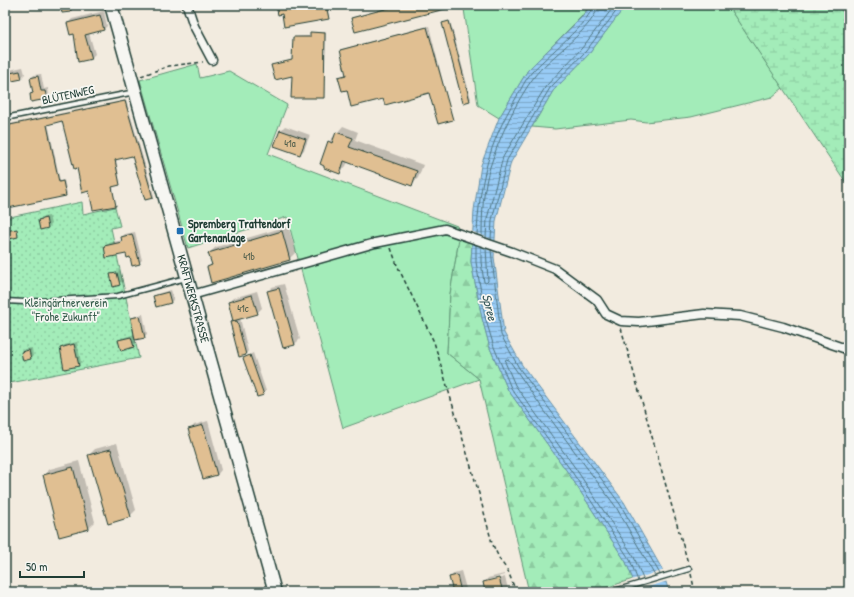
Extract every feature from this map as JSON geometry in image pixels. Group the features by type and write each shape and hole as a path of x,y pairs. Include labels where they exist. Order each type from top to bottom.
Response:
{"main road":[{"name":"KRAFTWERKSTRASSE","path":"111,5 275,592"}],"street":[{"path":"188,5 194,26 212,60"},
{"path":"192,295 388,240 440,230 460,233 555,269 583,288 597,300 606,314 621,321 639,322 704,314 740,316 783,327 849,350"}],"lane":[{"name":"BLÜTENWEG","path":"5,118 133,86"},
{"path":"5,301 31,302 118,296 187,278"},
{"path":"611,592 689,569"}],"path":[{"path":"133,86 169,66 212,60"},
{"path":"388,240 397,265 434,342 480,497 492,543 500,560 508,571 516,592"},
{"path":"621,321 622,336 638,384 695,592"}],"green space":[{"path":"476,5 590,5 582,16 528,70 499,118 478,105 464,9"},
{"path":"626,5 727,5 783,88 772,97 691,117 646,122 631,120 555,129 532,127 553,91 589,54"},
{"path":"727,5 837,5 849,20 849,187"},
{"path":"197,64 200,78 229,71 287,105 268,154 457,226 459,239 450,294 447,353 479,379 343,428 287,217 188,248 140,80"},
{"name":"Kleingärtnerverein \"Frohe Zukunft\"","path":"82,202 83,214 115,207 120,226 111,228 139,358 5,384 5,218"},
{"path":"459,239 472,243 471,262 482,318 490,348 508,390 569,474 626,562 633,579 585,592 529,592 479,379 447,353 450,294"}],"water":[{"name":"Spree","path":"590,5 626,5 589,54 553,91 511,162 496,221 494,257 504,333 522,365 624,502 662,569 669,592 638,592 626,562 569,474 508,390 490,348 482,318 471,262 474,210 481,165 499,118 528,70 584,15"}],"pier":[{"path":"471,231 497,241 496,253 470,243"},
{"path":"665,570 668,581 635,591 631,580"}],"building":[{"path":"60,5 70,5 71,12 62,13"},
{"path":"276,5 326,5 329,19 284,27 282,14 278,15"},
{"path":"400,5 452,5 453,7 355,32 351,18"},
{"path":"100,15 104,30 85,35 92,59 78,62 74,34 70,35 67,23"},
{"path":"449,21 470,101 463,103 442,23"},
{"path":"427,27 453,120 438,124 429,93 385,105 383,99 351,107 347,90 342,91 338,77 346,75 340,50"},
{"path":"310,32 325,33 324,98 291,98 292,76 275,80 271,65 292,60 293,37 310,37"},
{"path":"20,71 22,79 12,81 10,73"},
{"path":"38,76 41,91 45,91 47,99 31,102 30,94 33,93 30,78"},
{"path":"125,101 153,198 145,200 132,156 115,160 120,185 112,187 116,206 93,210 89,191 82,193 77,168 74,169 62,121 47,125 59,182 63,181 66,196 8,208 5,196 5,126"},
{"path":"280,130 306,139 300,155 274,146"},
{"path":"336,132 353,138 349,147 417,171 412,186 344,161 340,174 324,168 324,166 320,164 328,141 332,143"},
{"path":"46,218 48,228 40,230 38,220"},
{"path":"17,229 18,237 5,240 5,231"},
{"path":"282,231 290,260 211,283 207,267 212,265 208,253"},
{"path":"132,234 140,264 132,266 130,257 127,258 126,254 106,258 104,246 122,242 121,237"},
{"path":"117,273 120,285 113,287 110,274"},
{"path":"279,288 295,345 283,348 267,291"},
{"path":"168,292 171,303 156,307 153,296"},
{"path":"252,295 258,314 233,321 228,302"},
{"path":"140,316 145,338 135,340 131,318"},
{"path":"237,321 246,355 239,357 230,322"},
{"path":"131,337 134,347 121,351 118,340"},
{"path":"74,344 79,366 64,369 60,348"},
{"path":"29,350 31,359 23,361 21,352"},
{"path":"250,355 264,395 257,397 243,358"},
{"path":"203,425 217,475 203,479 188,429"},
{"path":"111,449 131,517 108,524 88,455"},
{"path":"73,467 89,529 59,537 43,475"},
{"path":"457,575 461,592 453,592 449,577"},
{"path":"499,578 503,592 485,592 483,582"}],"place":[{"name":"Spremberg Trattendorf Gartenanlage","path":"180,231"}]}
